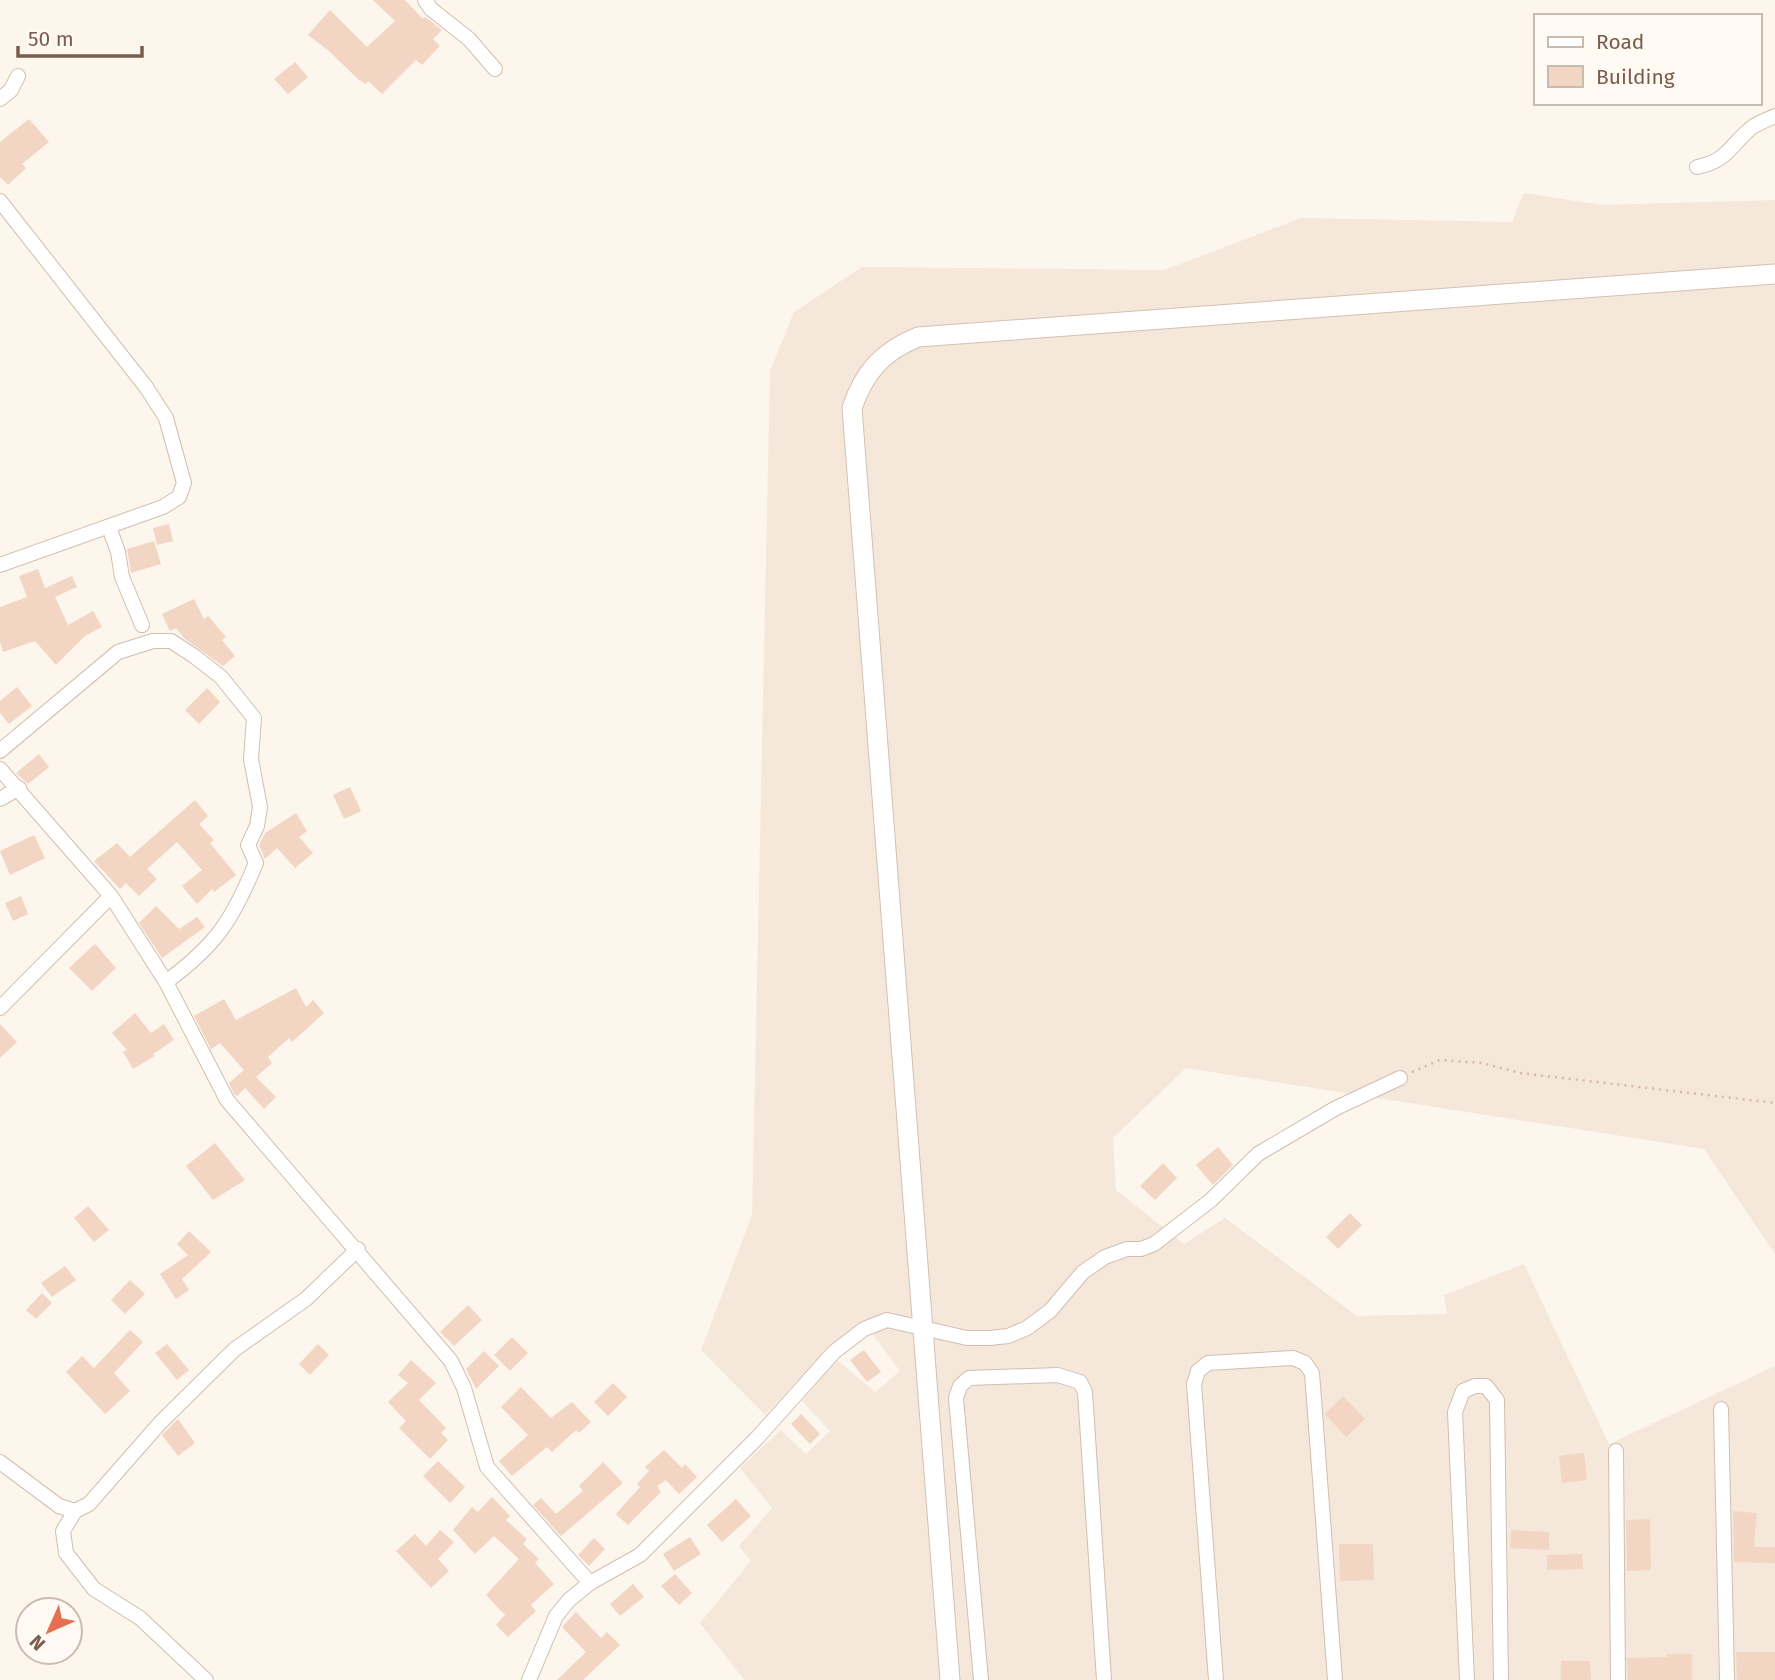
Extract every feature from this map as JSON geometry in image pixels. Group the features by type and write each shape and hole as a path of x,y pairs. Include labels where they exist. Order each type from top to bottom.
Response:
{"street":[{"path":"425,0 431,9 469,39 495,69"},
{"path":"0,99 11,90 18,76"},
{"path":"1697,167 1714,164 1733,149 1753,126 1775,116"},
{"path":"0,201 138,376 166,418 184,483 179,497 163,507 0,565"},
{"path":"950,1680 852,408 869,369 901,344 918,337 1775,274"},
{"path":"108,527 118,552 122,577 142,625"},
{"path":"0,751 118,653 153,641 172,641 221,677 254,718 251,759 260,807 257,826 248,845 256,863 236,910 220,933 200,956 166,982"},
{"path":"0,769 111,896 166,982 227,1100 451,1361 464,1388 488,1467 590,1583"},
{"path":"0,799 19,788"},
{"path":"0,1007 111,896"},
{"path":"529,1680 556,1616 590,1583 640,1555 757,1438 834,1352 864,1329 887,1320 967,1338 1008,1336 1027,1328 1050,1311 1083,1272 1105,1257 1154,1244 1210,1200 1258,1154 1336,1108 1399,1078"},
{"path":"206,1680 140,1618 94,1589 66,1553 63,1531 75,1511 89,1504 160,1423 235,1349 306,1299 358,1250"},
{"path":"1216,1680 1194,1384 1198,1371 1208,1363 1293,1358 1305,1363 1312,1373 1335,1680"},
{"path":"982,1680 956,1398 960,1386 970,1378 1058,1375 1080,1382 1085,1392 1104,1680"},
{"path":"1467,1680 1455,1412 1463,1391 1475,1386 1486,1386 1497,1400 1501,1680"},
{"path":"1721,1409 1727,1680"},
{"path":"1616,1451 1618,1680"},
{"path":"0,1462 58,1506 75,1511"}],"path":[{"path":"1399,1078 1440,1060 1451,1060 1482,1063 1520,1073 1775,1103"}],"shaded area":[{"path":"1524,193 1602,205 1775,200 1775,1254 1704,1149 1186,1068 1113,1138 1116,1190 1184,1244 1225,1218 1357,1316 1447,1314 1444,1295 1524,1264 1609,1444 1775,1366 1775,1680 744,1680 700,1623 751,1561 739,1546 772,1508 740,1468 781,1430 806,1454 830,1431 802,1401 836,1359 875,1392 900,1371 863,1322 830,1346 765,1415 701,1350 752,1215 770,371 794,312 862,267 1164,270 1301,218 1512,222"}],"building":[{"path":"373,0 405,0 423,19 425,17 442,30 433,39 440,46 422,65 416,60 382,94 368,81 366,84 359,80 308,35 330,10 367,47 395,21"},
{"path":"295,62 308,77 288,94 274,79"},
{"path":"29,119 49,142 22,164 26,168 8,185 0,177 0,142"},
{"path":"169,524 173,541 157,545 153,528"},
{"path":"154,541 161,564 131,573 127,549"},
{"path":"38,569 45,588 72,576 77,587 55,597 68,625 93,611 102,627 85,636 56,665 35,641 3,652 0,642 0,607 27,597 19,576"},
{"path":"194,599 204,619 208,616 226,637 222,640 235,656 223,666 185,639 176,628 170,631 162,614"},
{"path":"17,687 32,706 9,724 0,713 0,701"},
{"path":"207,688 220,702 199,724 185,710"},
{"path":"39,754 49,767 28,784 16,773"},
{"path":"350,787 361,811 344,819 333,795"},
{"path":"195,800 208,816 199,824 214,840 210,843 236,875 214,892 212,889 197,904 182,886 202,870 177,842 147,869 157,879 139,896 126,883 120,889 94,861 117,843 130,857"},
{"path":"296,813 307,831 299,837 313,853 295,868 277,848 265,859 259,845 265,833"},
{"path":"34,835 45,858 10,875 0,851"},
{"path":"21,896 28,914 13,921 5,903"},
{"path":"156,906 179,929 197,917 205,927 162,958 139,923"},
{"path":"95,944 116,968 92,991 69,968"},
{"path":"296,988 306,1007 313,1000 324,1013 292,1042 289,1038 268,1057 272,1063 256,1077 276,1097 264,1109 245,1088 237,1096 234,1094 229,1083 244,1070 220,1043 211,1049 194,1016 224,999 236,1020"},
{"path":"135,1013 151,1033 164,1024 174,1040 133,1069 123,1052 127,1050 112,1033"},
{"path":"0,1024 17,1042 0,1058"},
{"path":"215,1143 245,1180 213,1200 186,1166"},
{"path":"1218,1147 1233,1165 1213,1185 1196,1165"},
{"path":"1163,1163 1177,1178 1155,1200 1140,1186"},
{"path":"88,1206 109,1230 94,1242 74,1218"},
{"path":"1350,1213 1362,1225 1338,1249 1326,1237"},
{"path":"189,1231 211,1252 182,1279 189,1290 176,1299 160,1274 188,1255 177,1244"},
{"path":"65,1266 76,1280 52,1297 41,1283"},
{"path":"130,1280 145,1294 125,1314 111,1300"},
{"path":"42,1293 52,1303 36,1319 26,1310"},
{"path":"468,1305 482,1320 454,1346 440,1332"},
{"path":"130,1330 143,1342 114,1373 130,1391 105,1414 66,1372 82,1356 94,1368"},
{"path":"512,1337 528,1353 510,1371 494,1355"},
{"path":"167,1344 189,1370 177,1380 155,1353"},
{"path":"318,1344 329,1355 310,1375 299,1364"},
{"path":"864,1350 881,1372 867,1382 850,1360"},
{"path":"484,1351 499,1366 476,1389 466,1369"},
{"path":"411,1360 436,1383 419,1400 446,1428 441,1433 448,1440 430,1459 399,1428 406,1421 388,1402 408,1383 398,1375"},
{"path":"613,1383 627,1397 608,1416 594,1402"},
{"path":"521,1387 551,1418 572,1402 591,1422 579,1433 576,1430 552,1452 547,1447 512,1476 499,1461 528,1435 501,1407"},
{"path":"1343,1396 1365,1419 1346,1437 1325,1414"},
{"path":"801,1414 820,1434 810,1444 791,1424"},
{"path":"178,1419 195,1443 178,1456 162,1435"},
{"path":"664,1450 682,1468 685,1464 697,1477 679,1494 666,1480 657,1486 661,1492 628,1525 616,1514 640,1487 637,1484 649,1471 645,1467"},
{"path":"1584,1453 1587,1480 1562,1483 1559,1456"},
{"path":"438,1461 465,1487 450,1503 423,1476"},
{"path":"603,1462 623,1483 561,1536 533,1505 541,1498 556,1514 583,1491 579,1486"},
{"path":"492,1497 510,1516 506,1520 527,1539 523,1544 539,1559 535,1563 554,1584 531,1605 536,1611 508,1637 496,1625 505,1615 486,1595 519,1559 494,1536 475,1554 453,1530 472,1507 478,1512"},
{"path":"736,1499 751,1516 722,1542 707,1525"},
{"path":"1733,1511 1757,1513 1754,1547 1775,1547 1775,1563 1734,1562"},
{"path":"1650,1519 1651,1570 1627,1571 1626,1520"},
{"path":"440,1530 454,1542 438,1559 449,1571 431,1588 396,1551 415,1534 426,1546"},
{"path":"1511,1530 1549,1532 1549,1550 1510,1548"},
{"path":"690,1537 701,1554 674,1571 663,1554"},
{"path":"594,1538 605,1549 589,1566 578,1555"},
{"path":"1339,1544 1373,1544 1374,1580 1340,1581"},
{"path":"1582,1554 1583,1569 1547,1570 1547,1555"},
{"path":"675,1574 692,1593 679,1605 661,1586"},
{"path":"633,1584 644,1597 620,1616 610,1604"},
{"path":"576,1612 601,1638 607,1632 620,1645 583,1680 557,1680 586,1652 562,1627"},
{"path":"1736,1652 1775,1652 1775,1680 1737,1680"},
{"path":"1667,1654 1692,1654 1692,1680 1628,1680 1627,1658 1667,1657"},
{"path":"1561,1661 1590,1661 1591,1680 1561,1680"}]}
